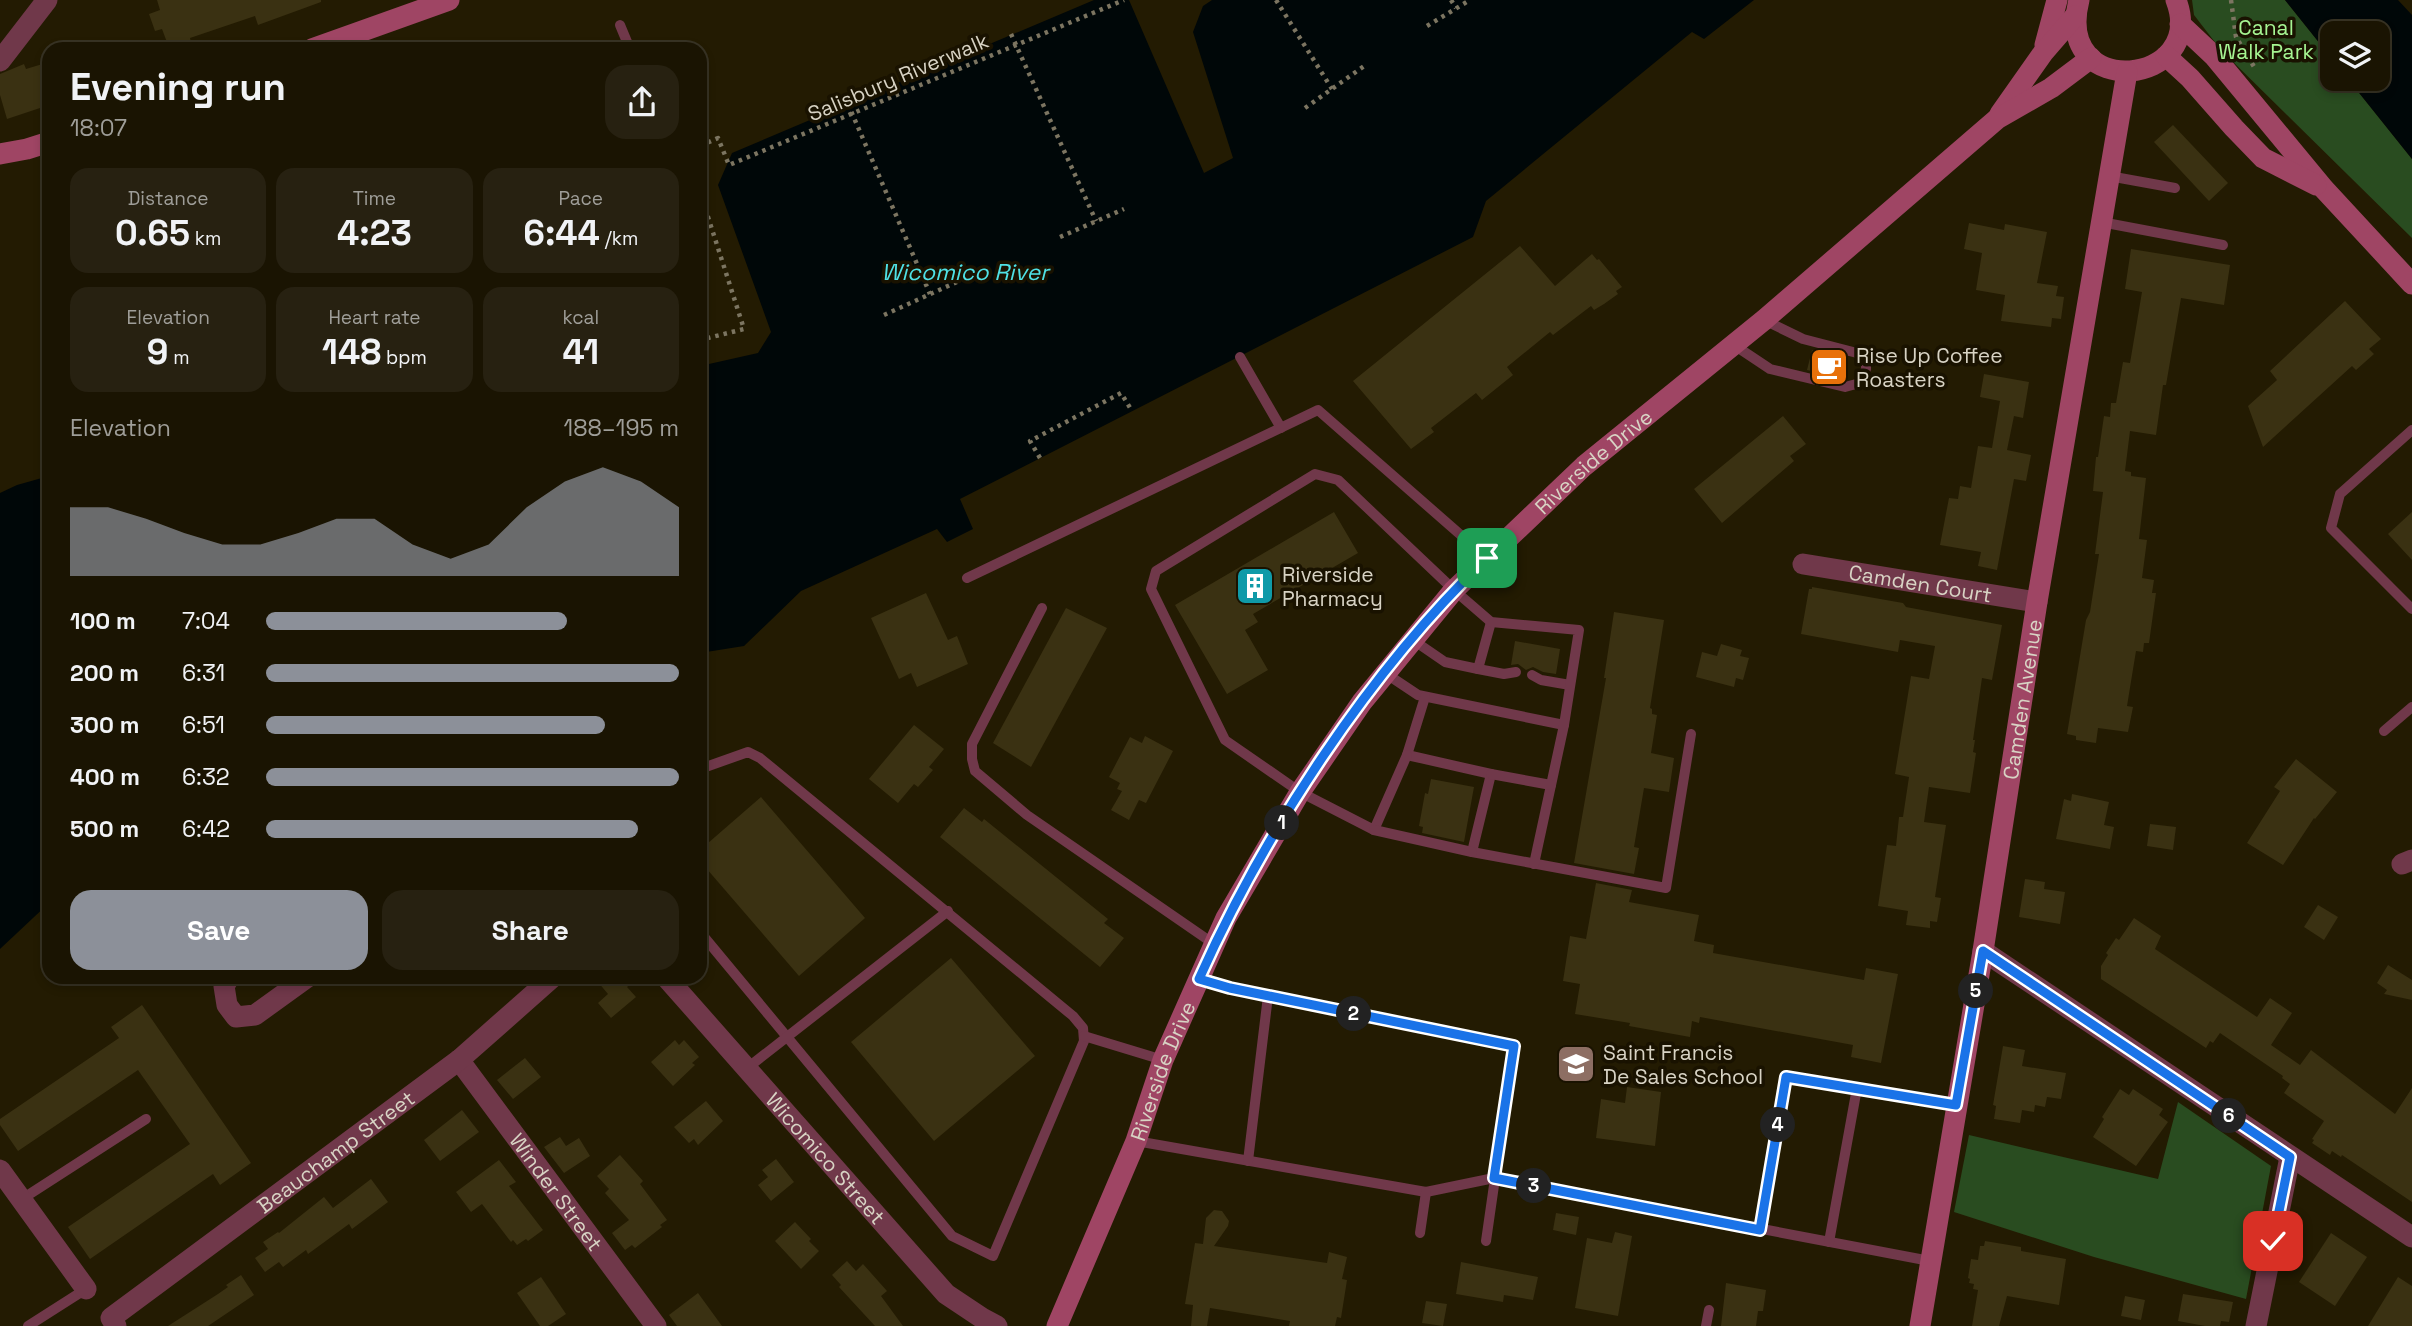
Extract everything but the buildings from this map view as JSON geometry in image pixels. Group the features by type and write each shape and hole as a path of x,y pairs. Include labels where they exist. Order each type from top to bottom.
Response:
{"street":[{"path":"0,61 47,0"},
{"path":"356,41 449,0"},
{"path":"2043,53 2057,0"},
{"path":"2077,8 2076,31 2081,46 2091,58 2114,71 2142,71 2155,65 2176,41 2180,24 2176,0"},
{"name":"Riverside Drive","path":"1997,119 2077,8"},
{"path":"2180,24 2214,55 2324,189 2412,284"},
{"path":"2166,55 2263,158 2324,189"},
{"name":"Riverside Drive","path":"1057,1326 1136,1141 1163,1059 1226,918 1300,792 1385,673 1454,590 1584,466 1734,345 1997,119 2052,88 2091,58"},
{"name":"Camden Avenue","path":"1920,1326 1983,951 2037,602 2127,72"},
{"path":"0,154 42,144"},
{"name":"Camden Court","path":"1804,564 2037,602"},
{"path":"1983,951 2412,1237"},
{"path":"225,984 227,1005 236,1017 255,1016 298,984"},
{"name":"Beauchamp Street","path":"113,1322 458,1060 545,984"},
{"name":"Wicomico Street","path":"672,984 946,1293 997,1326"},
{"name":"Winder Street","path":"458,1060 656,1326"},
{"path":"2256,1326 2290,1157"},
{"path":"0,1170 86,1289"}],"lane":[{"path":"620,24 627,42"},
{"path":"2109,176 2175,188"},
{"path":"2101,222 2223,245"},
{"path":"1734,345 1770,369 1845,387 1860,383 1866,363 1857,353 1803,339 1763,320"},
{"path":"1240,357 1281,428"},
{"path":"967,578 1318,411 1487,558"},
{"path":"2412,430 2340,494 2331,528 2412,609"},
{"path":"1534,864 1564,726 1579,630 1491,622 1338,480 1315,474 1156,571 1151,589 1225,740 1300,792 1374,830 1472,852 1534,864 1666,888 1691,734"},
{"path":"1042,608 972,744 975,771 1027,816 1214,944"},
{"path":"1478,670 1491,622"},
{"path":"1413,640 1445,662 1511,676"},
{"path":"1385,673 1418,695 1564,726"},
{"path":"1535,680 1570,685"},
{"path":"1374,830 1407,755 1425,697"},
{"path":"2384,732 2412,707"},
{"path":"707,767 748,752 760,758 948,911 1073,1016 1083,1028 1084,1041 993,1256 953,1236 707,940"},
{"path":"1407,755 1551,785"},
{"path":"1472,852 1491,774"},
{"path":"746,1069 948,911"},
{"path":"1199,979 1268,996 1514,1046 1486,1241"},
{"path":"1248,1161 1268,996"},
{"path":"1084,1036 1163,1059"},
{"path":"1760,1230 1786,1077 1956,1105"},
{"path":"1829,1242 1857,1088"},
{"path":"22,1199 146,1119"},
{"path":"1136,1141 1426,1192 1494,1178 1930,1261"},
{"path":"1420,1233 1426,1192"},
{"path":"27,1326 86,1289"},
{"path":"1706,1326 1709,1310"}],"path":[{"name":"Salisbury Riverwalk","path":"707,143 718,138 729,165 1124,0"},
{"path":"1276,0 1332,89"},
{"path":"1451,0 1456,8"},
{"path":"1427,26 1469,0"},
{"path":"2231,0 2236,37"},
{"path":"1011,34 1096,221"},
{"path":"1304,108 1367,64"},
{"path":"848,104 930,294"},
{"path":"1060,237 1124,209"},
{"path":"707,212 744,330 707,338"},
{"path":"884,315 970,276"},
{"path":"1040,458 1030,442 1121,393 1132,411"}],"green space":[{"name":"Canal Walk Park","path":"2192,0 2285,0 2320,44 2320,91 2358,91 2412,159 2412,238 2221,50 2194,15"},
{"path":"2178,1102 2271,1166 2246,1299 2094,1257 1954,1212 1969,1135 2158,1179"}],"water":[{"name":"Wicomico River","path":"1094,0 1129,0 1204,173 1233,158 1193,32 1203,6 1212,0 1754,0 1704,39 1692,32 1486,201 1473,237 960,499 973,529 947,542 937,529 801,591 744,646 707,652 707,364 758,353 771,332 718,185 732,153"},
{"path":"2285,0 2398,0 2412,15 2412,159 2358,91 2390,91 2390,21 2320,21 2320,44"},
{"path":"42,478 42,910 0,949 0,493"}],"place":[{"name":"Rise Up Coffee Roasters","path":"1829,367"},
{"name":"Riverside Pharmacy","path":"1255,586"},
{"name":"Saint Francis De Sales School","path":"1576,1064"}],"route":[{"path":"1487,558 1454,590 1362,702 1300,792 1226,918 1199,979 1230,988 1514,1046 1494,1178 1760,1230 1786,1077 1956,1105 1983,951 2290,1157 2273,1241"}]}
